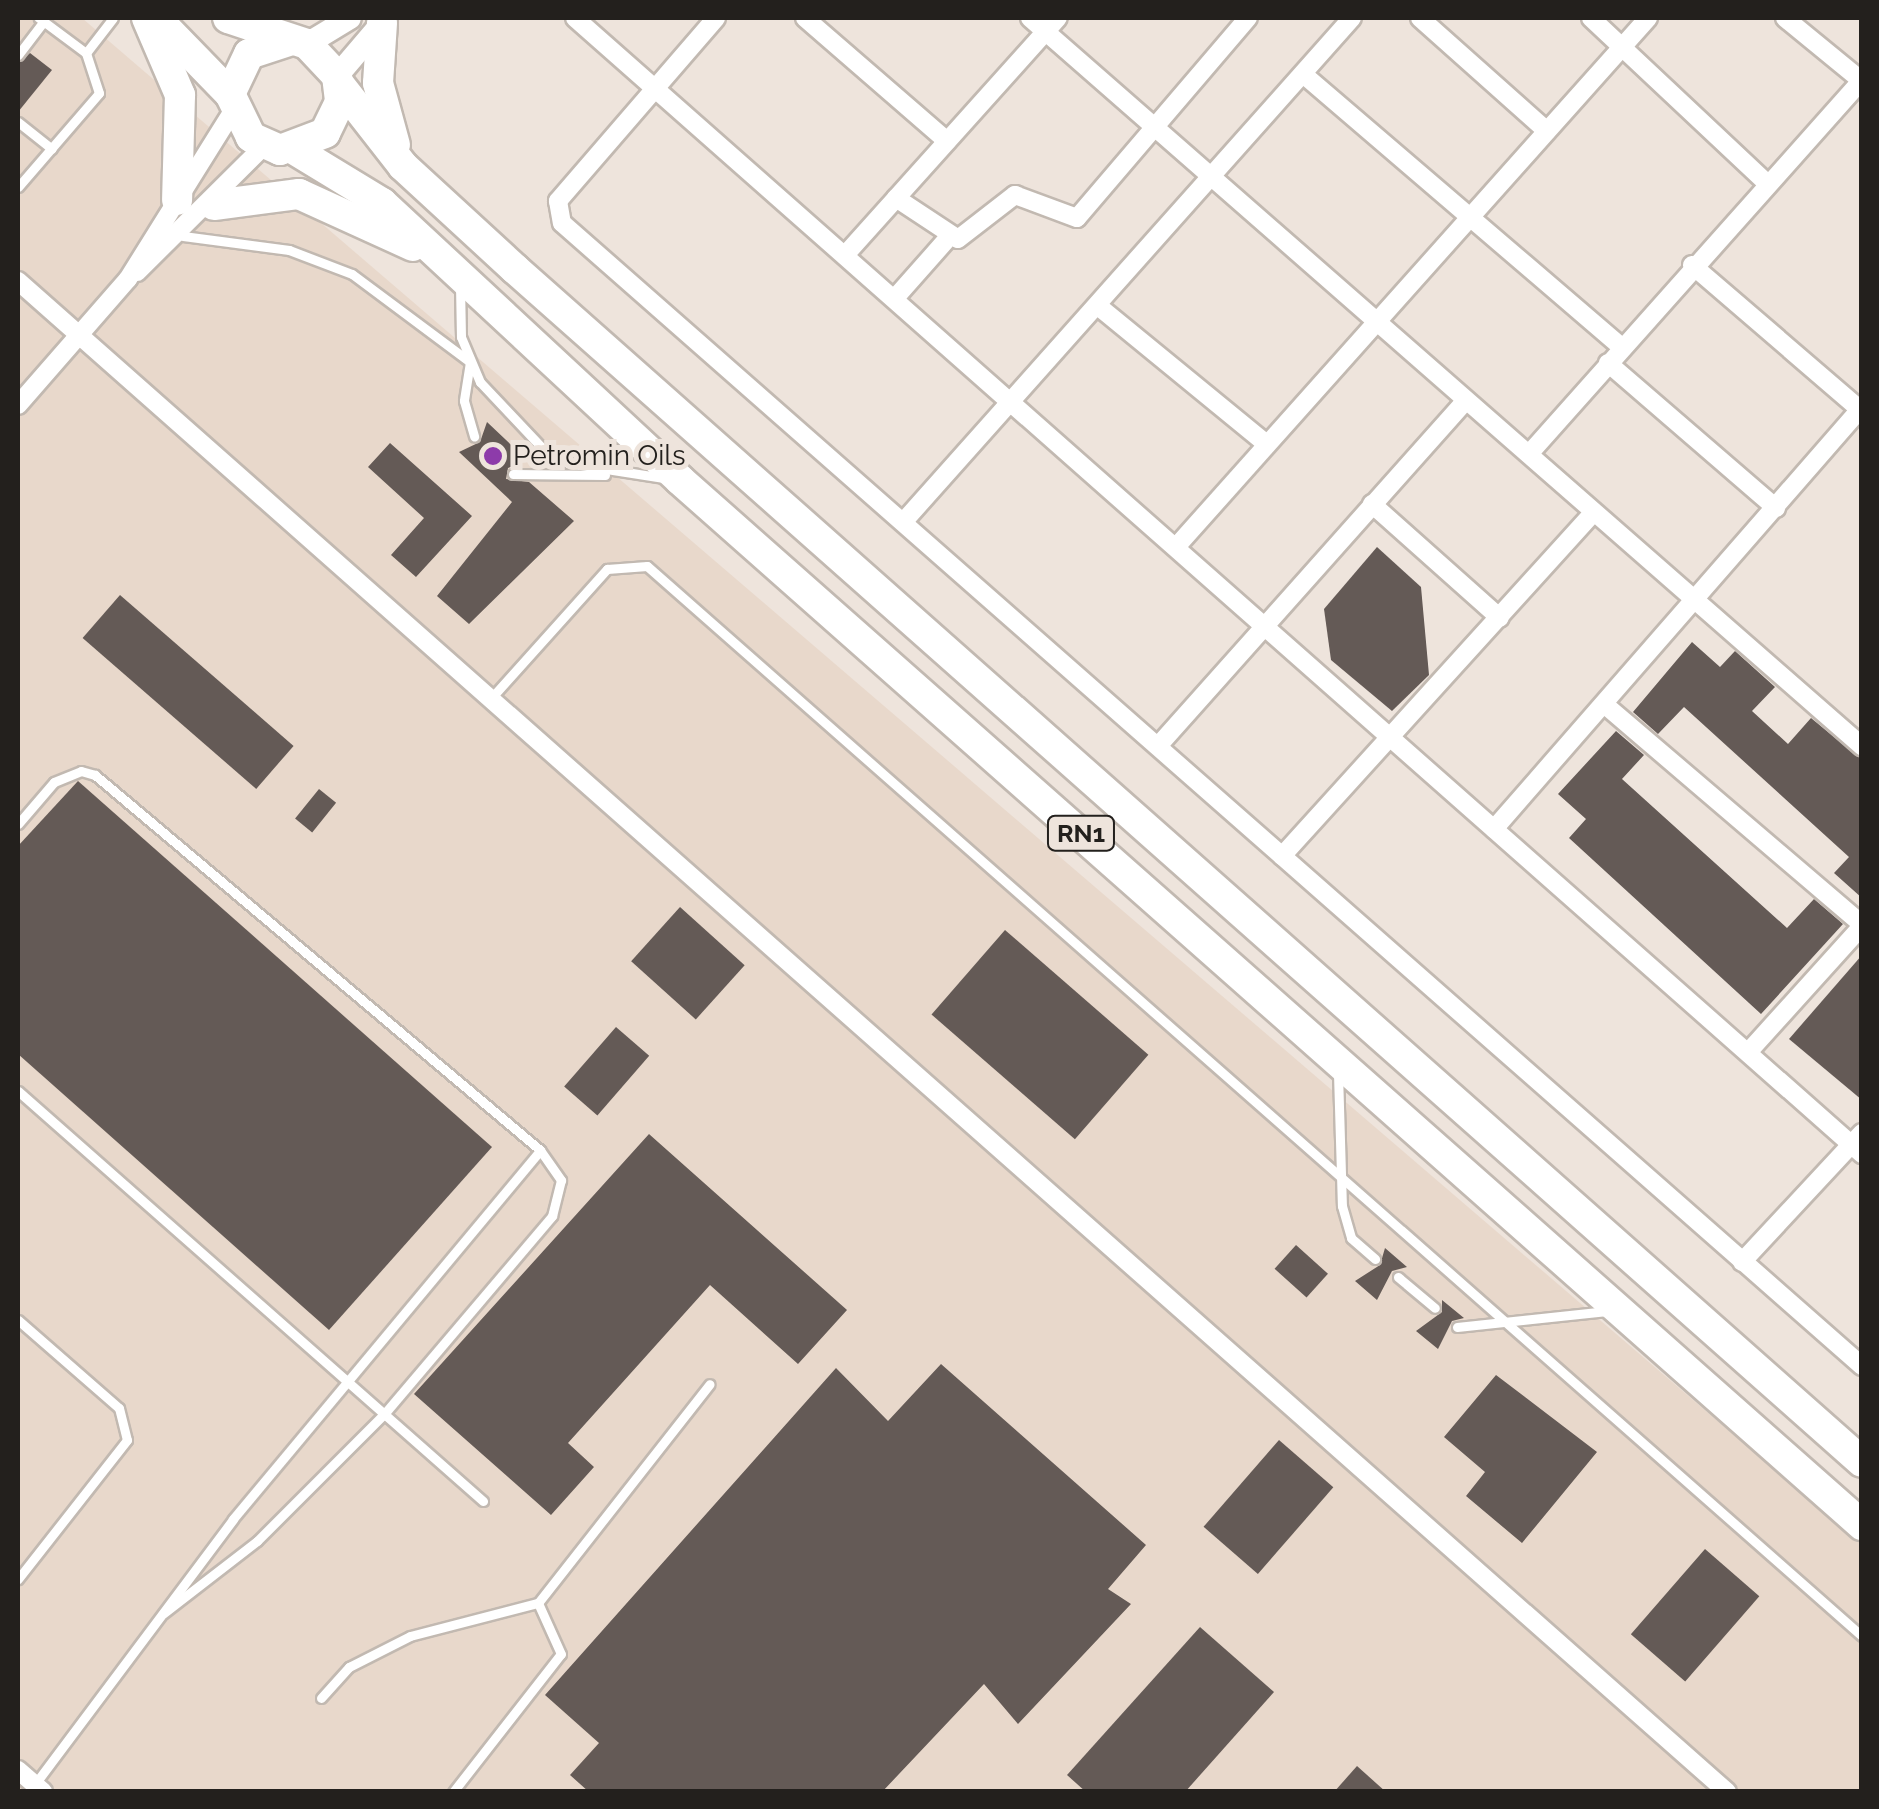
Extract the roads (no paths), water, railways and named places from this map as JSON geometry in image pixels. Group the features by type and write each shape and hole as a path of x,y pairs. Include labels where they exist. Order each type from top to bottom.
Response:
{"highway":[{"path":"146,18 183,112 177,200"},
{"name":"RN1","path":"156,18 232,102 280,147 373,196 680,480 1862,1525"},
{"name":"RN1","path":"228,18 299,42 338,80 402,166 1862,1462"},
{"path":"384,20 380,97 402,166"},
{"path":"232,102 250,54 299,42"},
{"path":"280,147 335,118 338,80"},
{"path":"214,205 299,194 449,269"}],"street":[{"path":"299,42 350,18"},
{"path":"716,18 558,201 562,223 905,520 1862,1366"},
{"path":"805,18 947,141"},
{"path":"1030,18 1052,24 1157,130 1860,743"},
{"path":"896,198 949,238 970,236 1015,195 1077,218 1157,130 1248,18"},
{"path":"905,520 1352,18"},
{"path":"1420,18 1547,131"},
{"path":"1591,18 1768,182"},
{"path":"1176,547 1465,216 1648,18"},
{"path":"1530,454 1692,265 1861,80 1808,24 1785,18"},
{"path":"338,80 384,20"},
{"path":"584,21 1494,828 1858,1144 1742,1262"},
{"path":"846,254 1052,24"},
{"path":"1302,74 1622,347"},
{"path":"18,405 128,278 232,102"},
{"path":"128,278 183,236 280,147"},
{"path":"895,298 949,238"},
{"path":"1494,828 1696,602 1861,409 1692,265"},
{"path":"18,282 493,696 1727,1792"},
{"path":"1098,306 1264,442"},
{"path":"1608,363 1776,508"},
{"path":"1158,746 1466,400"},
{"path":"1372,504 1500,618"},
{"path":"1282,856 1594,512"},
{"path":"1604,704 1862,925 1750,1049"},
{"path":"18,1770 39,1788"}],"lane":[{"path":"86,53 113,18"},
{"path":"18,55 42,19 86,53 99,93 18,187"},
{"path":"18,122 52,149"},
{"path":"183,236 325,260 470,362 544,450 624,475"},
{"path":"449,269 470,362 464,401 474,436"},
{"path":"513,474 680,480"},
{"path":"493,696 607,569 647,566 1500,1326 1862,1636"},
{"path":"18,824 67,774 95,776 540,1150 561,1180 552,1216 383,1414 257,1540 164,1614"},
{"path":"1338,1060 1339,1180 1351,1238 1375,1258"},
{"path":"18,1091 342,1384 383,1414 484,1502"},
{"path":"39,1788 164,1614 342,1384 540,1150"},
{"path":"1398,1277 1435,1308"},
{"path":"1457,1327 1500,1326 1616,1310"},
{"path":"18,1320 119,1408 127,1440 18,1578"},
{"path":"321,1698 349,1667 410,1636 538,1603 710,1384"},
{"path":"453,1792 561,1654 538,1603"}],"place":[{"name":"Petromin Oils","path":"493,456"}]}
